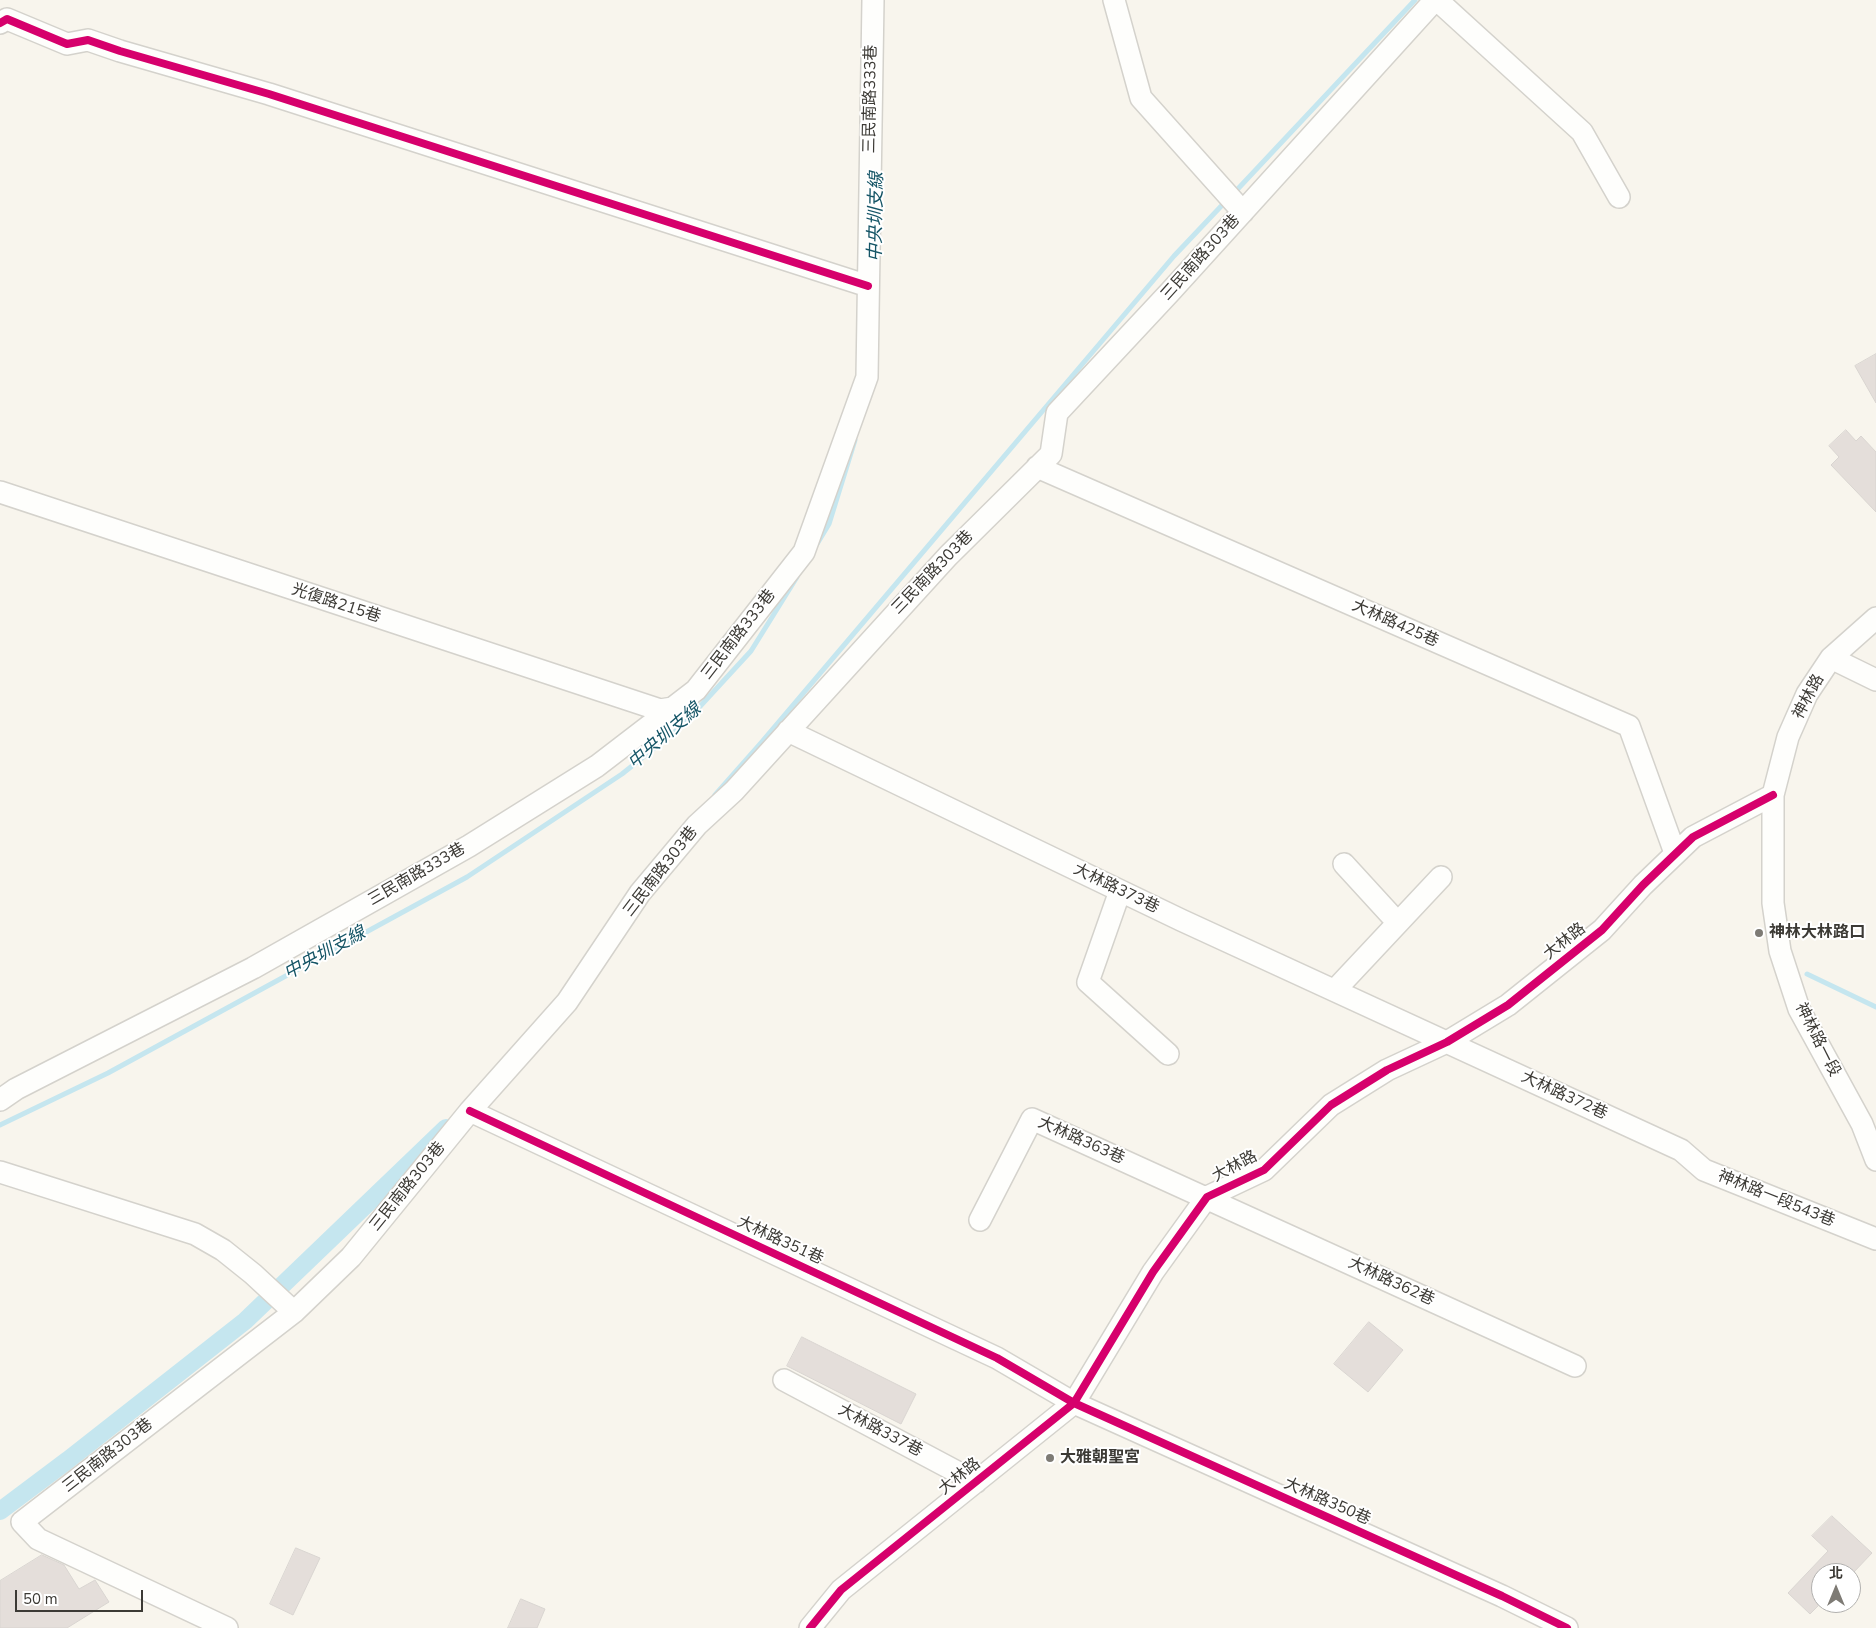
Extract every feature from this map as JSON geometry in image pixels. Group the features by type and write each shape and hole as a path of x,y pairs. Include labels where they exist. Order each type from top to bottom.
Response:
{"street":[{"name":"三民南路333巷","path":"0,1100 16,1089 253,968 469,846 597,766 696,690 804,552 867,377 873,0"},
{"name":"三民南路303巷","path":"1114,0 1141,98 1243,212"},
{"name":"三民南路303巷","path":"227,1628 38,1539 22,1522 294,1312 351,1257 470,1111 567,1002 640,893 697,825 734,790 948,556 1051,454 1057,413 1436,0 1582,132 1619,197"},
{"path":"0,23 6,19 67,44 88,40 269,94 868,286"},
{"name":"大林路425巷","path":"1037,468 1629,726 1675,852"},
{"name":"光復路215巷","path":"0,492 660,710 673,708"},
{"name":"神林路","path":"1773,795 1788,737 1807,694 1831,658 1876,618"},
{"path":"1831,658 1876,680"},
{"name":"大林路373巷","path":"788,731 1120,891 1447,1042"},
{"name":"大林路","path":"810,1628 841,1590 1074,1403 1153,1272 1207,1197 1264,1170 1331,1105 1387,1070 1447,1042 1508,1005 1602,930 1642,884 1693,837 1773,795"},
{"name":"神林路一段","path":"1773,795 1773,904 1780,950 1799,1009 1862,1124 1876,1160"},
{"path":"1344,864 1398,923"},
{"path":"1335,990 1441,877"},
{"path":"1120,891 1088,982 1168,1054"},
{"name":"大林路372巷","path":"1447,1042 1681,1150"},
{"name":"大林路351巷","path":"470,1111 991,1355 1074,1403"},
{"name":"大林路363巷","path":"980,1220 1032,1119 1207,1197"},
{"name":"神林路一段543巷","path":"1681,1150 1704,1170 1876,1239"},
{"path":"0,1172 195,1234 222,1250 253,1274 294,1312"},
{"name":"大林路362巷","path":"1207,1197 1575,1366"},
{"name":"大林路337巷","path":"784,1380 976,1482"},
{"name":"大林路350巷","path":"1074,1403 1502,1596 1567,1628"}],"building":[{"path":"1876,354 1876,403 1855,366"},
{"path":"1846,430 1856,441 1861,436 1876,452 1876,512 1831,465 1839,457 1829,446"},
{"path":"1369,1322 1403,1350 1368,1392 1334,1364"},
{"path":"802,1337 916,1394 901,1424 787,1366"},
{"path":"1832,1516 1872,1553 1861,1565 1861,1563 1817,1563 1828,1551 1812,1536"},
{"path":"296,1548 320,1558 293,1615 270,1604"},
{"path":"42,1555 64,1565 79,1589 95,1580 109,1602 67,1628 0,1628 0,1581"},
{"path":"1811,1569 1811,1613 1788,1593"},
{"path":"521,1599 545,1609 537,1628 508,1628"}],"waterway":[{"path":"1234,193 1415,0"},
{"path":"715,795 1174,256 1226,201"},
{"name":"中央圳支線","path":"817,544 829,524 855,440"},
{"name":"中央圳支線","path":"0,1125 108,1073 467,877 622,774 682,726 751,651 797,577"},
{"path":"1807,974 1876,1007"},
{"path":"0,1511 245,1321 446,1128"}],"cycle path":[{"path":"0,23 7,19 67,44 88,40 269,94 868,286"},
{"path":"810,1628 841,1590 1074,1403 1153,1272 1207,1197 1264,1170 1331,1105 1387,1070 1447,1042 1508,1005 1602,930 1643,885 1693,837 1773,795"},
{"path":"470,1111 997,1358 1074,1403 1502,1596 1567,1628"}],"place":[{"name":"神林大林路口","path":"1759,933"},
{"name":"大雅朝聖宮","path":"1050,1458"}]}
